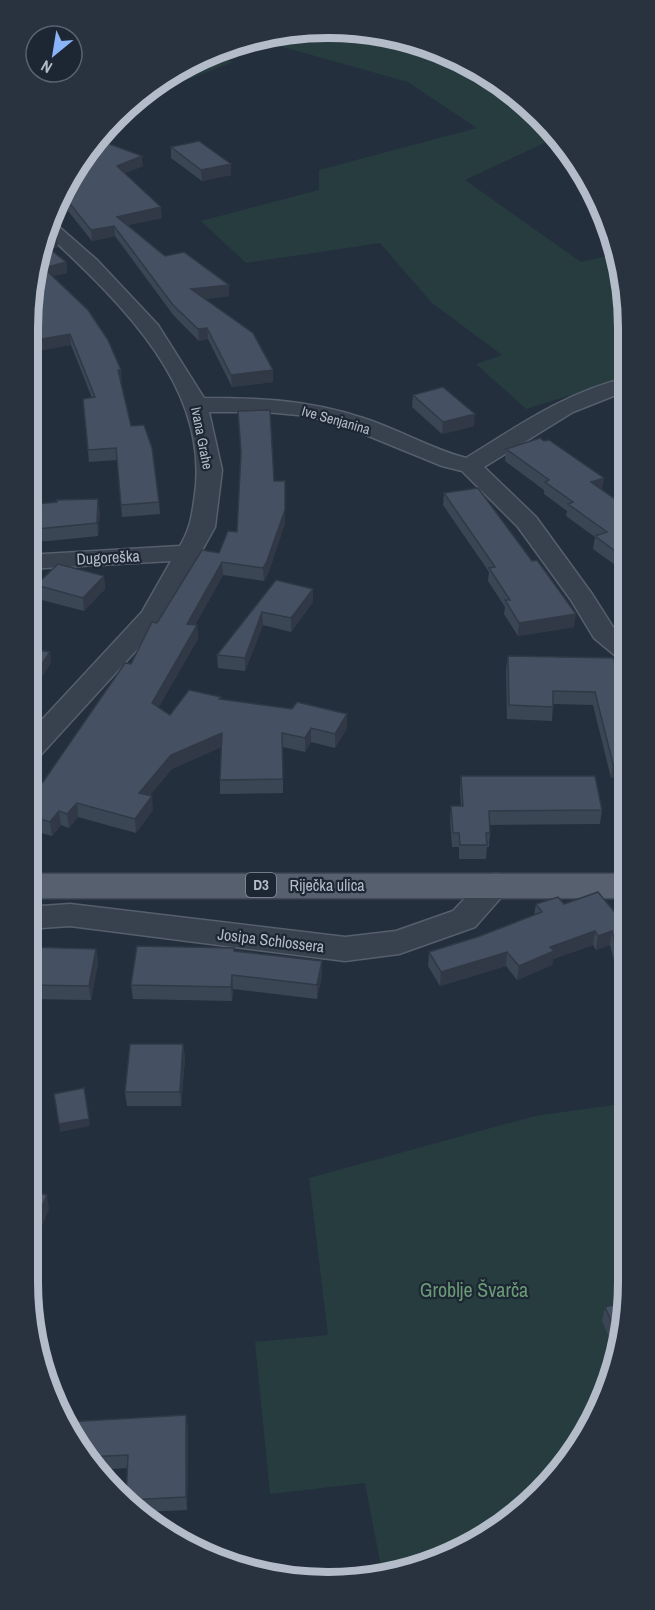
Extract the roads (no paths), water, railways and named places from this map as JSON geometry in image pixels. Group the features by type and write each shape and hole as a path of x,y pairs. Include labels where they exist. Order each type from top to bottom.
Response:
{"main road":[{"name":"Riječka ulica","path":"38,886 618,886"}],"street":[{"name":"Ivana Grahe","path":"38,741 153,616 203,527 210,470 197,405 151,329 90,264 54,231"},
{"path":"470,466 551,416 607,388 618,386"},
{"name":"Ive Senjanina","path":"197,405 265,405 311,410 357,423 450,461 470,466 527,522 583,599 603,632 618,644"},
{"name":"Dugoreška","path":"38,561 189,553"},
{"name":"Josipa Schlossera","path":"38,917 70,915 345,949 399,942 464,919 495,885"}],"park label":[{"name":"Groblje Švarča","path":"474,1290"}]}
